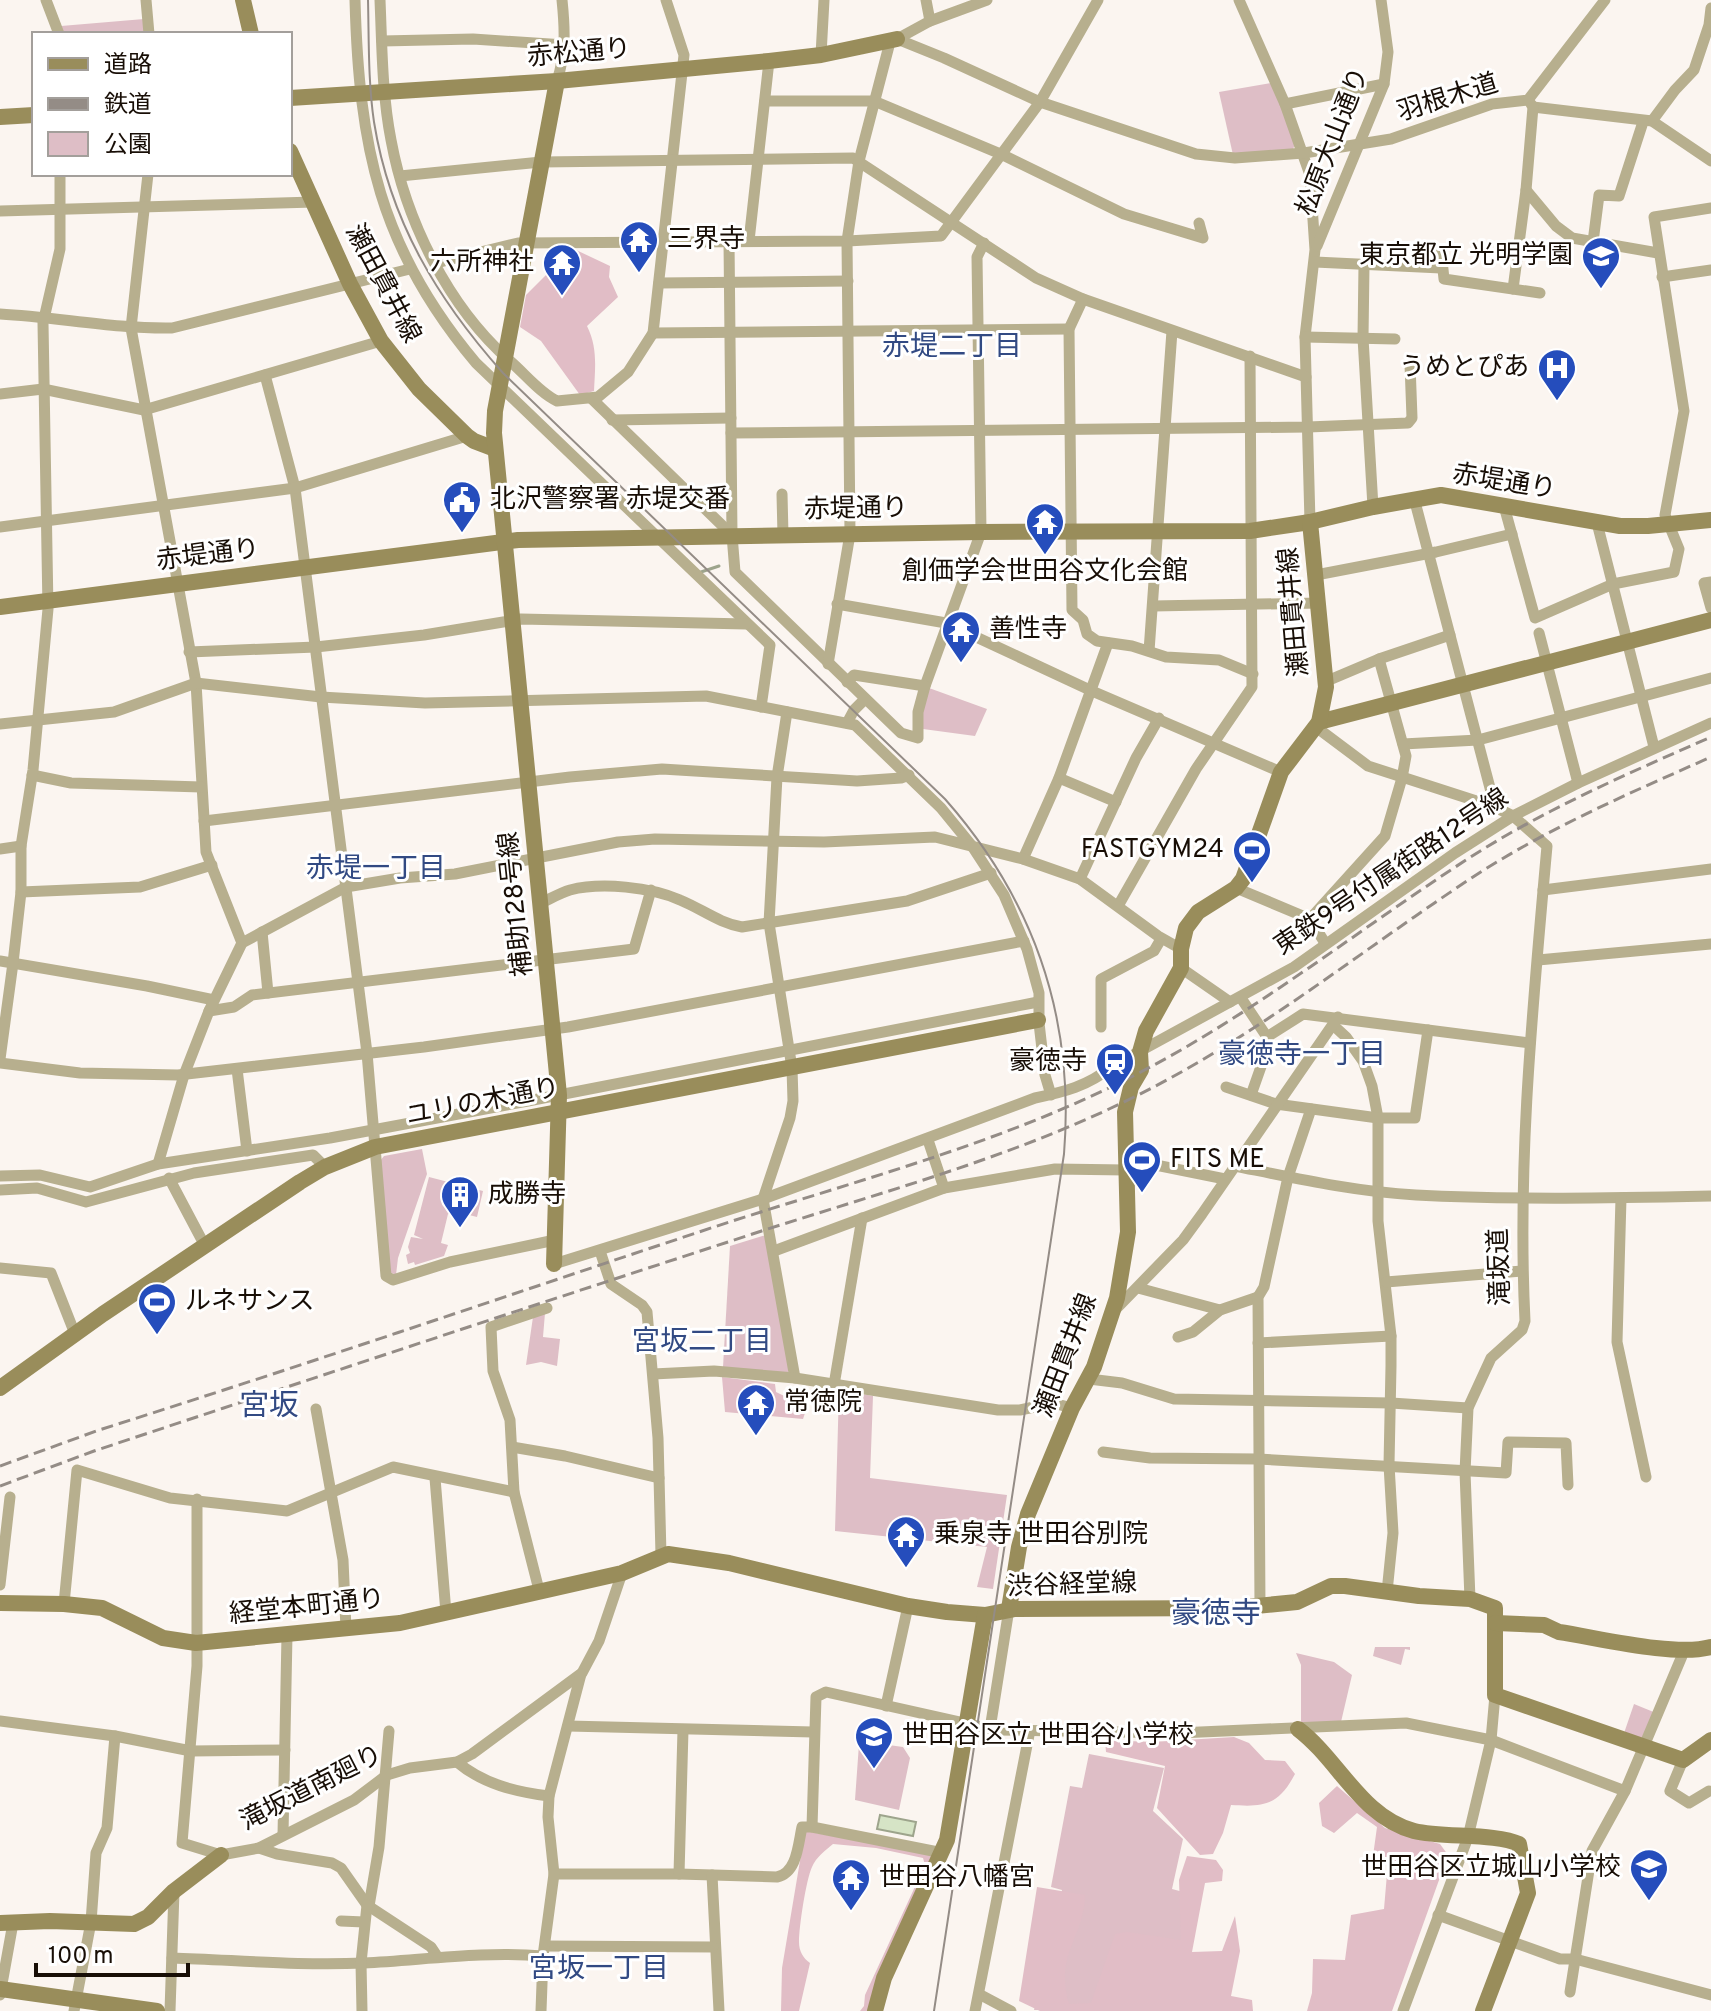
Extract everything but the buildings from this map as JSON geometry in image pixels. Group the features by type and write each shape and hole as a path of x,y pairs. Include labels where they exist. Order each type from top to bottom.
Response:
{"street":[{"path":"46,0 58,32"},
{"path":"146,0 149,32"},
{"path":"251,32 243,0 257,0"},
{"path":"355,0 359,94 368,149 379,191 410,269 460,345 500,387 770,645 761,707"},
{"path":"380,0 391,139 415,219 462,307 491,345 553,400 592,399 628,372 653,333 684,55 666,0"},
{"path":"504,541 494,421 525,243 565,45 562,0"},
{"path":"821,55 824,0"},
{"path":"926,0 930,21"},
{"path":"828,664 850,534 847,241 859,161 893,41 930,21 987,0"},
{"path":"436,263 525,243 847,241 941,236 1040,102 1098,0"},
{"path":"1239,0 1285,104 1310,175 1315,235 1305,337 1310,522"},
{"name":"松原大山通り","path":"1315,256 1384,84 1388,52 1381,0"},
{"name":"羽根木道","path":"893,41 944,58 1040,102 1196,154 1257,158 1391,139 1492,104 1530,104 1605,0"},
{"path":"1593,242 1599,195 1619,196 1647,122 1694,70 1710,26 1711,8"},
{"path":"382,41 473,39 565,45"},
{"name":"赤松通り","path":"292,98 557,81 769,61 893,41"},
{"path":"749,241 769,61"},
{"path":"1285,104 1384,84"},
{"path":"765,101 874,101 1003,155 1124,214 1203,238 1199,223"},
{"path":"1513,289 1526,190 1530,104 1647,122 1711,161"},
{"path":"0,117 32,115"},
{"name":"瀬田貫井線","path":"292,155 350,284 381,341 419,389 467,436 495,449"},
{"path":"400,176 541,162 853,158 1036,278 1083,299 1306,377"},
{"path":"60,176 60,249 43,323 47,601 32,775 21,846 21,892 0,1061 80,1073 184,1075 237,1069 553,1029 1024,941"},
{"path":"148,176 131,328 196,683 206,852 242,943"},
{"path":"1526,190 1556,226 1572,238 1658,253"},
{"path":"0,211 314,202"},
{"path":"1504,506 1535,618 1613,584 1674,572 1679,549 1665,515 1684,411 1654,217 1711,208"},
{"path":"729,241 735,572 901,733 918,738 918,712 925,686 981,532 977,257 984,243"},
{"path":"1441,250 1444,279 1540,293"},
{"path":"1315,256 1364,265 1441,268"},
{"path":"1364,265 1363,338 1373,507"},
{"path":"0,314 131,328 172,328 410,269"},
{"path":"1662,277 1711,270"},
{"path":"659,283 848,281"},
{"path":"1083,299 1069,329 1072,610 1083,620 1087,634 1097,641 1166,657 1219,660 1253,674"},
{"path":"653,333 1069,329"},
{"path":"1149,651 1172,331"},
{"path":"1305,337 1395,339"},
{"path":"0,394 43,389 144,410 381,341"},
{"path":"1118,906 1165,822 1252,687 1250,356"},
{"path":"731,433 1251,428 1408,423 1412,418 1410,364"},
{"path":"265,375 295,488 367,1053 386,1276 393,1280 450,1262 555,1240"},
{"path":"592,399 732,535"},
{"path":"612,420 731,418"},
{"path":"0,527 295,488 467,436"},
{"path":"782,494 783,535"},
{"name":"赤堤通り","path":"0,607 504,541 732,535 1250,531 1310,522 1414,498 1452,495 1597,523 1634,527 1711,520"},
{"path":"1414,498 1495,807"},
{"name":"瀬田貫井線","path":"1236,888 1243,879 1281,772 1317,725 1327,681 1310,522"},
{"path":"1597,523 1654,747"},
{"path":"1316,575 1512,534"},
{"name":"補助128号線","path":"504,541 559,1095 554,1264"},
{"path":"1711,582 1704,583 1711,608"},
{"path":"1153,606 1319,603"},
{"path":"837,604 946,623 1092,691 1281,772"},
{"path":"189,652 316,647 424,635 521,619 746,624"},
{"path":"1317,725 1711,620"},
{"path":"1539,633 1578,783"},
{"path":"1327,681 1450,635"},
{"path":"1023,859 1059,778 1108,643"},
{"path":"1310,919 1385,836 1402,778 1406,756 1379,659"},
{"path":"847,682 854,675 925,686"},
{"path":"1403,744 1478,740 1711,678"},
{"path":"0,724 114,712 196,683 321,697 425,703 706,696 855,725 941,808 991,873 1013,914 1039,993 1038,1020 1045,1075 1051,1095"},
{"path":"847,723 865,699"},
{"path":"787,712 777,777 769,923 792,1068 790,1118 763,1199 795,1378"},
{"path":"1080,879 1159,718"},
{"name":"東鉄9号付属街路12号線","path":"554,1264 763,1199 1097,1079 1111,1067 1294,967 1455,853 1513,816 1654,747 1711,723"},
{"path":"1235,1166 1379,1191 1522,1199 1530,1043 1547,846 1513,816 1495,807 1368,766 1317,725"},
{"path":"204,821 570,777 662,769 857,781 909,775"},
{"path":"32,775 71,783 201,787"},
{"path":"1059,778 1116,802"},
{"path":"158,1164 184,1075 242,943 346,887 400,878 455,874 618,842 655,839 824,842 935,837 1023,859 1080,879 1161,939 1181,949"},
{"path":"0,849 21,846"},
{"path":"21,892 140,887 212,865"},
{"path":"1543,890 1711,869"},
{"path":"541,903 570,890 611,887 651,890 683,901 726,924 742,927 907,901 991,873"},
{"path":"1140,1052 1146,1031 1181,968 1186,928 1198,912 1236,888 1310,919 1325,943"},
{"path":"0,961 147,986 229,1009 252,995 634,949 651,890"},
{"path":"262,932 268,993"},
{"path":"1101,1027 1101,979 1154,951 1161,939"},
{"path":"1538,960 1711,944"},
{"path":"1181,968 1235,1000 1267,1037 1266,1057 1251,1095"},
{"path":"0,1176 40,1175 90,1187 158,1164 373,1130 1038,1002"},
{"path":"1267,1037 1303,1014 1335,1021 1530,1043"},
{"name":"ユリの木通り","path":"0,1388 75,1334 325,1167 375,1147 1038,1020"},
{"path":"1113,1312 1183,1240 1335,1021"},
{"path":"1335,1021 1363,1061 1378,1118 1378,1221 1391,1336 1389,1465 1393,1533 1387,1592"},
{"path":"1226,1087 1276,1104 1378,1118 1415,1118 1428,1030"},
{"name":"瀬田貫井線","path":"1009,1609 1023,1532 1072,1408 1089,1379 1113,1312 1127,1242 1125,1112 1131,1087 1141,1070 1140,1052"},
{"path":"237,1069 247,1151"},
{"path":"1260,1606 1258,1297 1264,1287 1288,1177 1311,1109"},
{"path":"928,1140 944,1188"},
{"path":"0,1190 37,1188 86,1202 169,1178 313,1155 325,1167"},
{"path":"774,1251 944,1188 1055,1169 1126,1164 1225,1179"},
{"path":"169,1178 205,1246"},
{"name":"滝坂道","path":"1470,1599 1465,1472 1468,1408 1491,1358 1522,1330 1525,1321 1522,1199 1711,1196"},
{"path":"1621,1198 1617,1342 1646,1477"},
{"path":"834,1385 862,1218"},
{"path":"600,1251 611,1284 642,1305 647,1312 653,1374 661,1555 622,1573"},
{"path":"0,1268 51,1273 75,1334"},
{"path":"1386,1282 1522,1271"},
{"path":"1138,1288 1220,1310"},
{"path":"1178,1337 1193,1332 1220,1310 1258,1297"},
{"path":"539,1590 514,1492 510,1420 493,1371 491,1327 547,1308"},
{"path":"1258,1343 1391,1336"},
{"path":"653,1374 714,1371 795,1378 998,1410 1020,1410 1053,1403 1072,1408"},
{"path":"1089,1379 1122,1383 1174,1399 1391,1403 1468,1408"},
{"path":"316,1409 343,1560 346,1629"},
{"path":"1103,1452 1150,1458 1258,1459 1506,1473 1508,1442 1566,1443 1568,1485"},
{"path":"512,1447 659,1478"},
{"path":"64,1604 77,1470 170,1498 287,1511 393,1467 514,1492"},
{"path":"435,1478 446,1613"},
{"path":"0,1585 10,1497"},
{"path":"197,1499 196,1643 191,1751 182,1843 221,1855"},
{"name":"渋谷経堂線","path":"661,1555 729,1563 908,1606 985,1615 1009,1609 1260,1606 1297,1602 1331,1586 1470,1599"},
{"name":"経堂本町通り","path":"0,1603 102,1608 163,1638 196,1643 400,1623 622,1573"},
{"name":"滝坂道南廻り","path":"7,1923 134,1924 148,1917 174,1891 221,1855 259,1848 354,1800 387,1775 410,1768 457,1762 582,1673 599,1641 622,1573"},
{"path":"1403,2011 1468,1837 1491,1740 1495,1695 1495,1608 1470,1599"},
{"path":"884,1706 908,1606"},
{"path":"990,1729 1009,1609"},
{"path":"875,2011 884,1978 943,1853 985,1615"},
{"path":"1496,1623 1544,1625 1559,1632 1653,1646 1706,1649"},
{"path":"1544,1625 1553,1638 1682,1656 1706,1649"},
{"path":"283,1835 287,1635"},
{"path":"1570,1992 1592,1851 1625,1791 1682,1656"},
{"path":"541,2011 544,1951 554,1874 549,1796 582,1673"},
{"path":"812,1827 816,1697 826,1692 990,1729 1178,1733 1406,1723 1491,1740 1625,1791"},
{"path":"1495,1695 1683,1760"},
{"path":"0,1721 115,1736 191,1751 285,1750"},
{"path":"568,1726 813,1732"},
{"path":"1298,1729 1313,1741 1365,1801 1389,1820 1414,1831 1519,1844 1528,1893 1483,2011"},
{"path":"679,1874 683,1730"},
{"path":"975,2011 1030,1730"},
{"path":"362,2011 364,1922 387,1775 389,1731"},
{"path":"75,2006 91,1922 96,1853 107,1828 115,1736"},
{"path":"1709,1791 1689,1803 1670,1791 1683,1760 1711,1740"},
{"path":"457,1762 470,1773 508,1789 549,1796"},
{"path":"554,1874 785,1875 795,1857 802,1827 943,1853"},
{"path":"259,1848 332,1863 349,1877 368,1906 431,1947 437,1956"},
{"path":"712,1875 713,1947 719,2011"},
{"path":"170,2011 174,1891"},
{"path":"1438,1915 1560,1959 1575,1959 1711,1995"},
{"path":"341,1921 364,1922"},
{"path":"7,1923 0,1991 75,2006 157,2011"},
{"path":"172,1958 361,1963 544,1951 713,1947"},
{"path":"979,1994 1011,2011"}],"green space":[{"path":"144,19 145,32 62,32 61,26"},
{"path":"1271,83 1296,143 1293,149 1233,155 1219,92"},
{"path":"929,688 987,709 975,736 923,729 923,711"},
{"path":"422,1149 427,1174 398,1258 396,1275 389,1272 380,1161 384,1156"},
{"path":"429,1177 483,1191 477,1217 448,1214 441,1243 448,1245 444,1256 415,1265 414,1262 408,1264 406,1255 410,1253 411,1237 423,1239 414,1235"},
{"path":"766,1235 790,1369 787,1374 723,1367 730,1246"},
{"path":"545,1313 543,1337 560,1339 557,1366 541,1362 526,1365 533,1317"},
{"path":"839,1390 873,1396 870,1478 1007,1495 993,1589 977,1587 987,1547 835,1531"},
{"path":"1375,1647 1410,1647 1410,1650 1405,1649 1401,1665 1373,1656"},
{"path":"1296,1653 1334,1662 1352,1675 1341,1722 1301,1723 1301,1665"},
{"path":"1634,1704 1656,1713 1642,1745 1622,1739"},
{"path":"867,1742 903,1747 910,1758 899,1810 855,1800 859,1744 866,1745"},
{"path":"1089,1754 1164,1768 1153,1811 1183,1839 1172,1889 1187,1893 1180,2011 1034,2010 1062,1890 1051,1887 1070,1786 1082,1788"}],"shaded area":[{"path":"574,249 610,266 609,277 618,297 587,326 594,350 594,391 580,395 541,341 520,327 526,295 546,275 557,270 565,256"},
{"path":"722,1377 775,1384 776,1392 807,1407 803,1419 725,1412"},
{"path":"1234,1737 1249,1743 1265,1760 1285,1761 1295,1774 1282,1793 1269,1802 1253,1806 1231,1805 1213,1854 1200,1855 1157,1808 1165,1766 1106,1752 1105,1740 1152,1742"},
{"path":"1337,1786 1385,1828 1440,1844 1448,1855 1392,2011 1307,2011 1312,1993 1313,1959 1345,1960 1351,1915 1384,1909 1388,1862 1373,1856 1377,1827 1357,1813 1334,1833 1322,1826 1319,1803"},
{"path":"880,1815 916,1822 913,1836 877,1829"},
{"path":"805,1831 936,1855 868,2011 860,2011 865,1995 925,1865 923,1858 876,1848 833,1844 819,1857 810,1873 805,1892 799,1935 802,1954 810,1963 799,2011 781,2011 782,1968"},
{"path":"1187,1856 1216,1860 1223,1870 1222,1881 1205,1883 1192,1952 1222,1951 1235,1916 1240,1951 1231,1996 1252,2000 1253,2011 1040,2011 1019,2001 1037,1887 1085,1895 1080,1924 1065,1972 1069,2004 1091,2003 1115,1934 1127,1932 1181,1940 1179,1880"}],"waterway":[{"path":"701,572 719,566"}],"tram line":[{"path":"368,0 371,91 381,158 404,225 437,287 503,373 945,799 1003,878 1025,920 1055,1009 1063,1056 1066,1104 1064,1154 934,2011"}],"railway":[{"path":"0,1466 99,1430 968,1146 1067,1107 1207,1035 1495,842 1586,794 1711,737"},
{"path":"0,1486 94,1451 932,1177 1082,1121 1130,1099 1219,1050 1501,859 1590,812 1711,757"}],"place":[{"name":"三界寺","path":"639,274"},
{"name":"東京都立 光明学園","path":"1601,290"},
{"name":"六所神社","path":"562,297"},
{"name":"うめとぴあ","path":"1557,402"},
{"name":"北沢警察署 赤堤交番","path":"462,534"},
{"name":"創価学会世田谷文化会館","path":"1045,556"},
{"name":"善性寺","path":"961,664"},
{"name":"FASTGYM24","path":"1252,884"},
{"name":"豪徳寺","path":"1115,1096"},
{"name":"FITS ME","path":"1142,1194"},
{"name":"成勝寺","path":"460,1229"},
{"name":"ルネサンス","path":"157,1336"},
{"name":"常徳院","path":"756,1437"},
{"name":"乗泉寺 世田谷別院","path":"906,1569"},
{"name":"世田谷区立 世田谷小学校","path":"874,1770"},
{"name":"世田谷区立城山小学校","path":"1649,1902"},
{"name":"世田谷八幡宮","path":"851,1912"}],"district":[{"name":"赤堤二丁目","path":"952,348"},
{"name":"赤堤一丁目","path":"376,870"},
{"name":"豪徳寺一丁目","path":"1302,1056"},
{"name":"宮坂二丁目","path":"702,1343"},
{"name":"宮坂","path":"269,1407"},
{"name":"豪徳寺","path":"1216,1615"},
{"name":"宮坂一丁目","path":"599,1970"}]}
